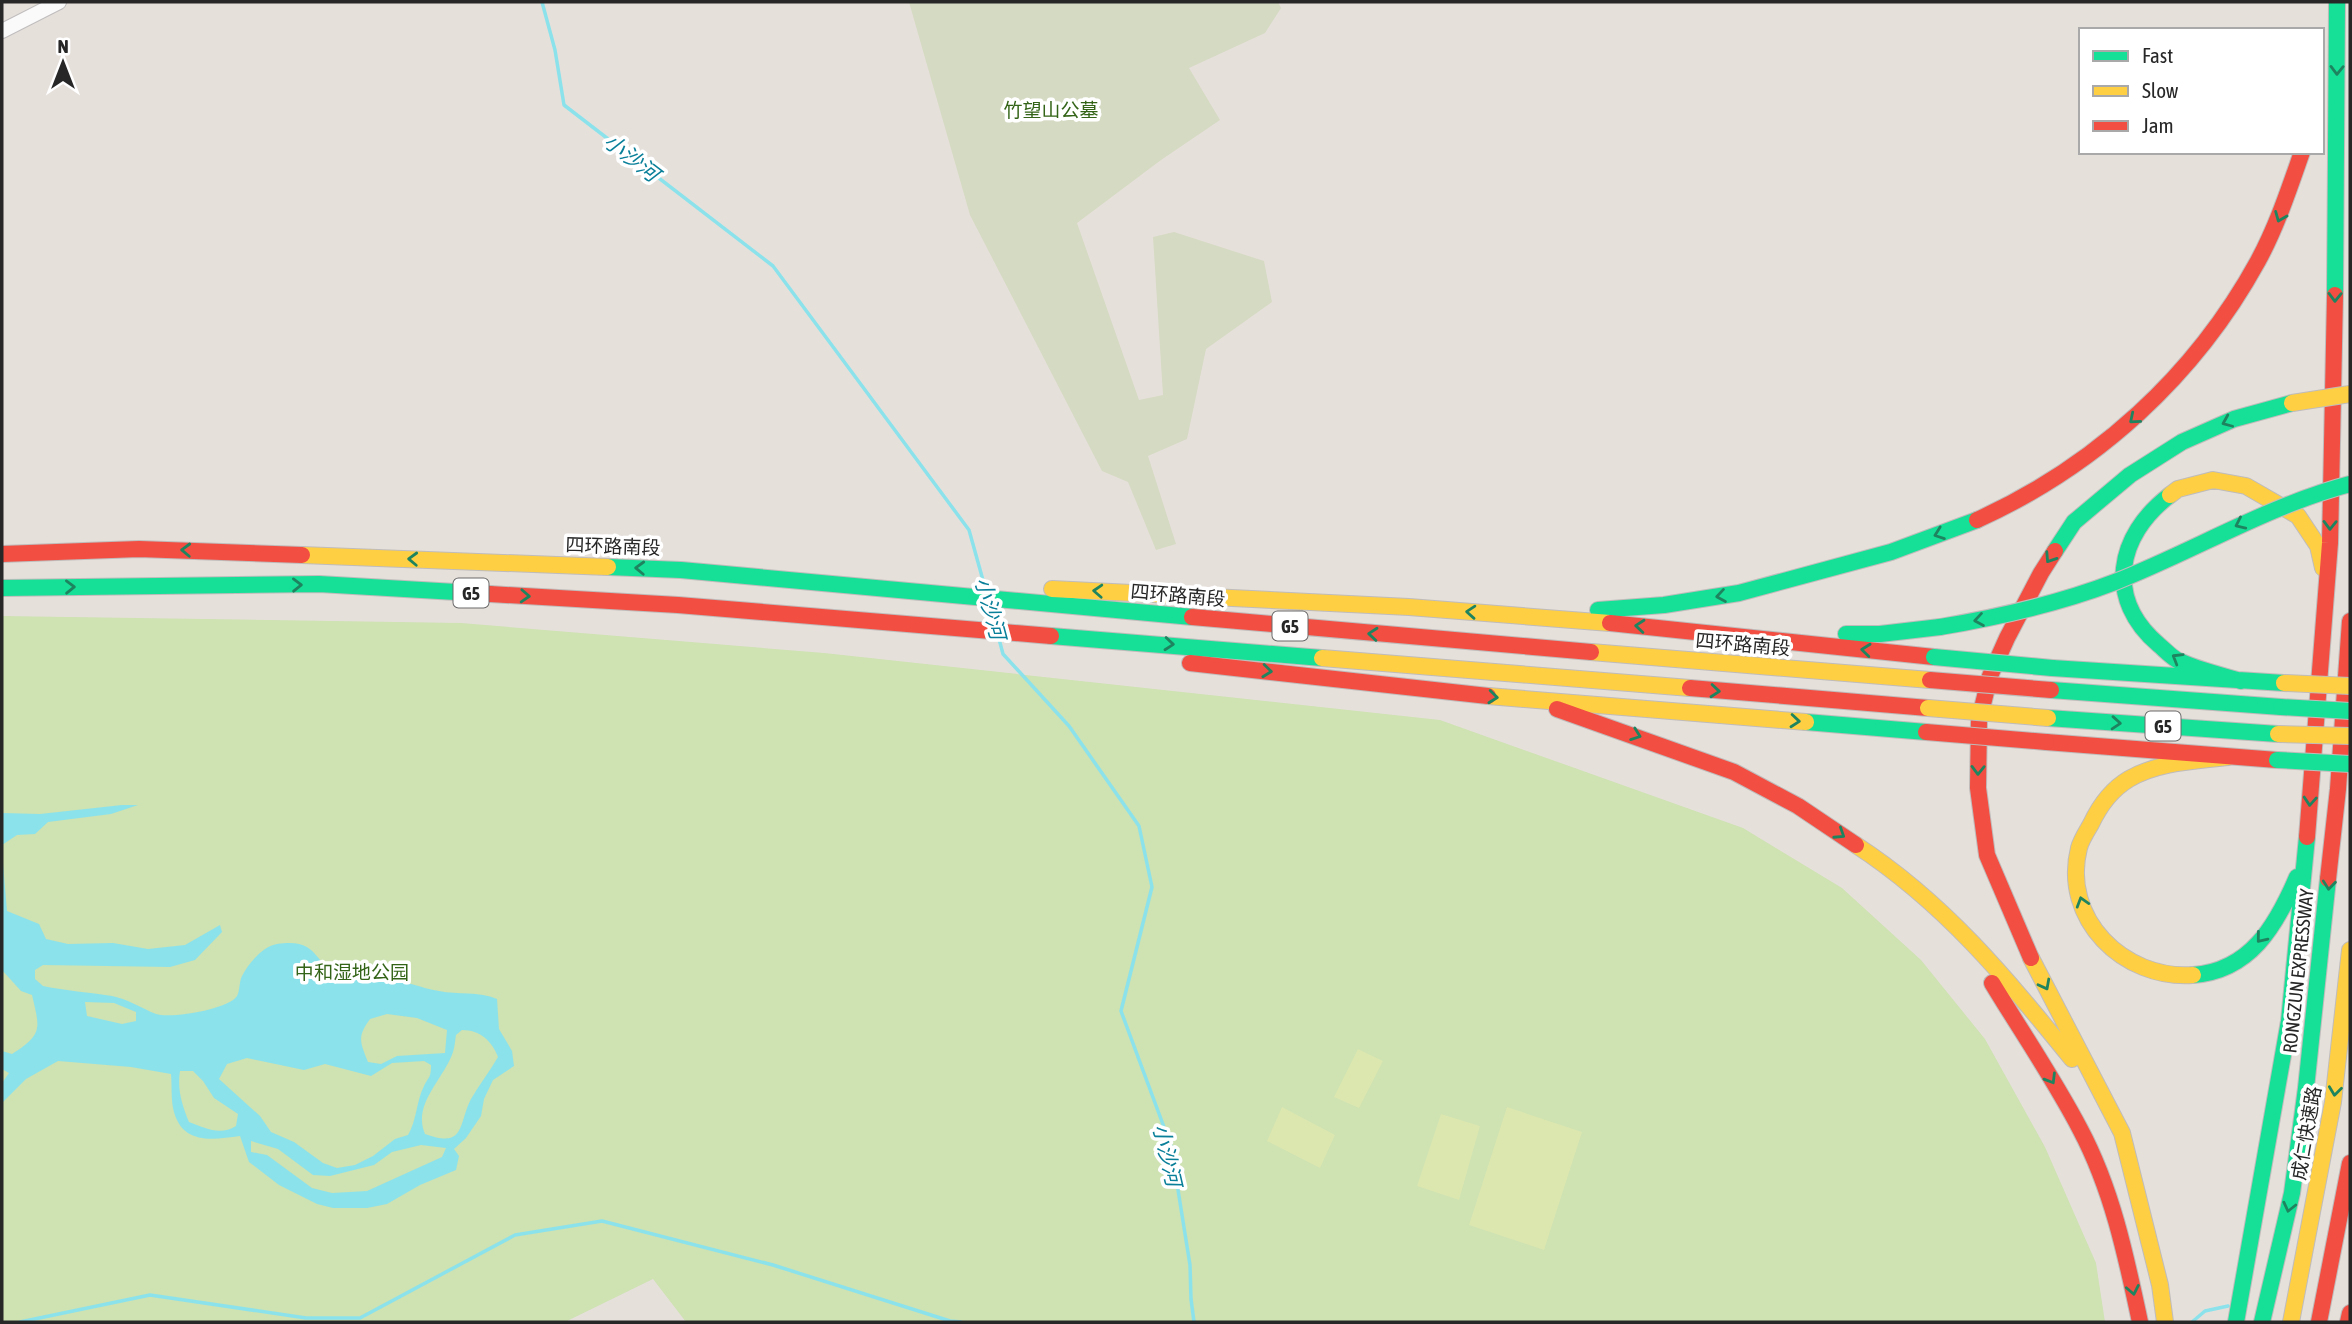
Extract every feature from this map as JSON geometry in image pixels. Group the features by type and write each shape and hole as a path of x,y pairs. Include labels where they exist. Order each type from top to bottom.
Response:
{"highway":[{"path":"2324,38 2330,2"},
{"path":"2236,1322 2289,1021 2330,543 2337,2"},
{"path":"1577,616 1729,595 1872,558 1964,525 2020,499 2082,460 2138,417 2191,361 2229,313 2269,244 2293,187 2301,154"},
{"path":"2165,1322 2160,1285 2122,1133 2027,950 1987,855 1978,788 1979,720 1990,676 2007,638 2041,573 2074,522 2130,475 2182,442 2234,419 2292,403 2350,394"},
{"path":"2241,681 2178,661 2144,632 2125,598 2124,558 2136,528 2154,507 2178,489 2213,480 2246,486 2298,516 2318,546 2326,583"},
{"path":"1704,632 1880,634 1989,619 2083,594 2138,573 2264,513 2322,491 2350,484"},
{"name":"四环路南段","path":"2,554 139,548 681,570 1539,648 2051,690 2350,711"},
{"path":"681,570 915,578 1025,588 1577,616 2052,668 2350,686"},
{"name":"G5","path":"2,588 319,584 678,605 1053,641 1535,676 2048,718 2278,734 2350,736"},
{"name":"RONGZUN EXPRESSWAY","path":"2262,1322 2292,1193 2306,1088 2338,789 2350,621"},
{"path":"1053,641 1576,708 2350,764"},
{"path":"1576,708 1734,772 1798,806 1893,869 1941,910 2013,987 2105,1101"},
{"path":"2228,757 2173,764 2139,774 2111,792 2086,828 2078,849 2076,874 2080,905 2097,936 2117,955 2151,974 2190,978 2227,969 2258,944 2286,905 2305,857"},
{"path":"1893,869 1997,988 2081,1130 2112,1206 2140,1321"},
{"name":"成仁快速路","path":"2291,1322 2333,1102 2350,950"},
{"path":"2319,1322 2350,1163"},
{"path":"2348,1322 2350,1312"}],"street":[{"path":"2,31 59,2"}],"green space":[{"name":"竹望山公墓","path":"909,2 1278,2 1281,8 1265,33 1189,68 1220,120 1077,223 1139,400 1163,395 1153,237 1174,232 1264,261 1272,302 1206,349 1187,439 1148,456 1176,544 1156,550 1128,482 1102,471 970,215"},
{"name":"中和湿地公园","path":"2,616 461,623 824,653 1440,720 1743,828 1842,888 1921,960 1985,1039 2045,1147 2096,1263 2105,1322 686,1322 653,1279 565,1322 2,1322"},
{"path":"1358,1049 1383,1061 1359,1108 1334,1097"},
{"path":"1282,1107 1335,1135 1320,1168 1267,1141"},
{"path":"1507,1107 1582,1132 1544,1250 1469,1225"},
{"path":"1441,1114 1480,1126 1459,1200 1417,1186"}],"water":[{"path":"138,805 111,814 48,822 35,834 17,835 2,845 2,813 40,814"},
{"path":"2,852 7,911 39,924 46,939 68,944 113,943 148,949 185,945 220,925 222,932 195,960 170,967 43,965 35,970 35,979 43,986 118,997 156,1014 186,1014 212,1009 232,1001 237,996 241,978 256,956 272,945 291,943 309,948 325,965 340,973 387,978 439,991 497,999 499,1029 512,1051 514,1066 493,1080 484,1099 481,1116 466,1138 454,1149 459,1156 456,1170 420,1185 387,1204 367,1208 333,1208 317,1204 279,1185 249,1162 240,1136 208,1139 183,1129 173,1108 171,1074 131,1067 58,1061 26,1079 2,1103 2,1083 9,1073 2,1069 2,1051 12,1054 34,1036 37,1016 32,995 21,991 2,970","holes":["85,1002 114,1003 136,1012 136,1021 122,1024 87,1016","387,1014 417,1018 447,1030 445,1053 397,1056 381,1064 368,1062 361,1040 363,1030 370,1019","462,1030 480,1034 489,1041 498,1057 471,1099 458,1132 448,1138 438,1138 425,1134 423,1112 454,1050 456,1035","247,1058 304,1070 325,1064 371,1076 392,1063 424,1061 431,1065 430,1075 421,1092 408,1135 395,1139 373,1156 355,1165 337,1168 323,1163 294,1142 271,1132 260,1116 219,1079 227,1064","180,1071 193,1071 214,1098 238,1114 236,1126 218,1131 189,1122 179,1084","251,1141 278,1149 313,1175 330,1176 374,1165 392,1152 421,1145 446,1148 442,1157 367,1191 332,1193 312,1188 267,1155 251,1152"]}],"waterway":[{"name":"小沙河","path":"542,2 555,50 564,105 773,266 969,530 986,591"},
{"name":"小沙河","path":"999,639 1003,654 1069,726 1139,826 1152,887 1121,1011 1171,1146 1190,1265 1194,1322"},
{"path":"20,1322 150,1295 306,1318 360,1318 515,1235 602,1221 773,1265 950,1321 961,1322"},
{"name":"小沙河","path":"2192,1322 2205,1311 2228,1306"}],"traffic: fast":[{"path":"2335,295 2337,2"},
{"path":"2055,551 2074,522 2130,475 2182,442 2234,419 2292,403"},
{"path":"1940,627 2028,609 2094,590 2289,504 2350,484"},
{"path":"2170,495 2152,511 2138,529 2129,548 2124,568 2130,608 2142,627 2174,658 2241,681"},
{"path":"1598,610 1664,605 1739,593 1891,552 1977,520"},
{"path":"608,567 681,570 1192,617"},
{"path":"2,588 319,584 490,594"},
{"path":"1846,634 1880,634 1940,627"},
{"path":"1051,636 1322,658"},
{"path":"1934,657 2052,668"},
{"path":"2052,668 2284,683"},
{"path":"2051,690 2281,707"},
{"path":"2281,707 2350,711"},
{"path":"2048,718 2278,734"},
{"path":"1806,722 1926,732"},
{"path":"2277,760 2350,764"},
{"path":"2236,1322 2289,1021 2307,837"},
{"path":"2193,975 2213,972 2230,965 2258,943 2280,912 2297,877"},
{"path":"2262,1322 2292,1193 2328,879"}],"traffic: slow":[{"path":"2292,403 2350,394"},
{"path":"2170,495 2178,489 2213,480 2246,486 2298,516 2318,546 2323,568"},
{"path":"302,555 608,567"},
{"path":"1052,589 1409,607 1610,623"},
{"path":"1591,652 1930,680"},
{"path":"1322,658 1690,688"},
{"path":"2284,683 2350,686"},
{"path":"1488,696 1806,722"},
{"path":"1928,708 2048,718"},
{"path":"2278,734 2350,736"},
{"path":"2193,975 2168,974 2144,967 2122,956 2103,940 2089,921 2080,898 2076,874 2079,848 2102,805 2129,779 2164,766 2228,757"},
{"path":"1856,845 1918,892 1973,943 2072,1059"},
{"path":"2291,1322 2333,1102 2350,950"},
{"path":"2031,958 2122,1133 2160,1285 2165,1322"}],"traffic: jam":[{"path":"1977,520 2021,498 2102,445 2173,379 2233,303 2258,261 2277,221 2301,154"},
{"path":"2307,837 2330,543 2335,295"},
{"path":"2,554 139,549 302,555"},
{"path":"2031,958 1987,855 1978,788 1979,720 1990,676 2007,638 2055,551"},
{"path":"490,594 678,605 1051,636"},
{"path":"1192,617 1591,652"},
{"path":"2328,879 2338,789 2350,621"},
{"path":"1610,623 1934,657"},
{"path":"1190,663 1488,696"},
{"path":"1930,680 2051,690"},
{"path":"1690,688 1928,708"},
{"path":"1557,709 1734,772 1798,806 1856,845"},
{"path":"1926,732 2046,742"},
{"path":"2046,742 2277,760"},
{"path":"1992,983 2059,1092 2091,1152 2117,1223 2140,1322"},
{"path":"2319,1322 2350,1163"},
{"path":"2348,1322 2350,1313"}]}
